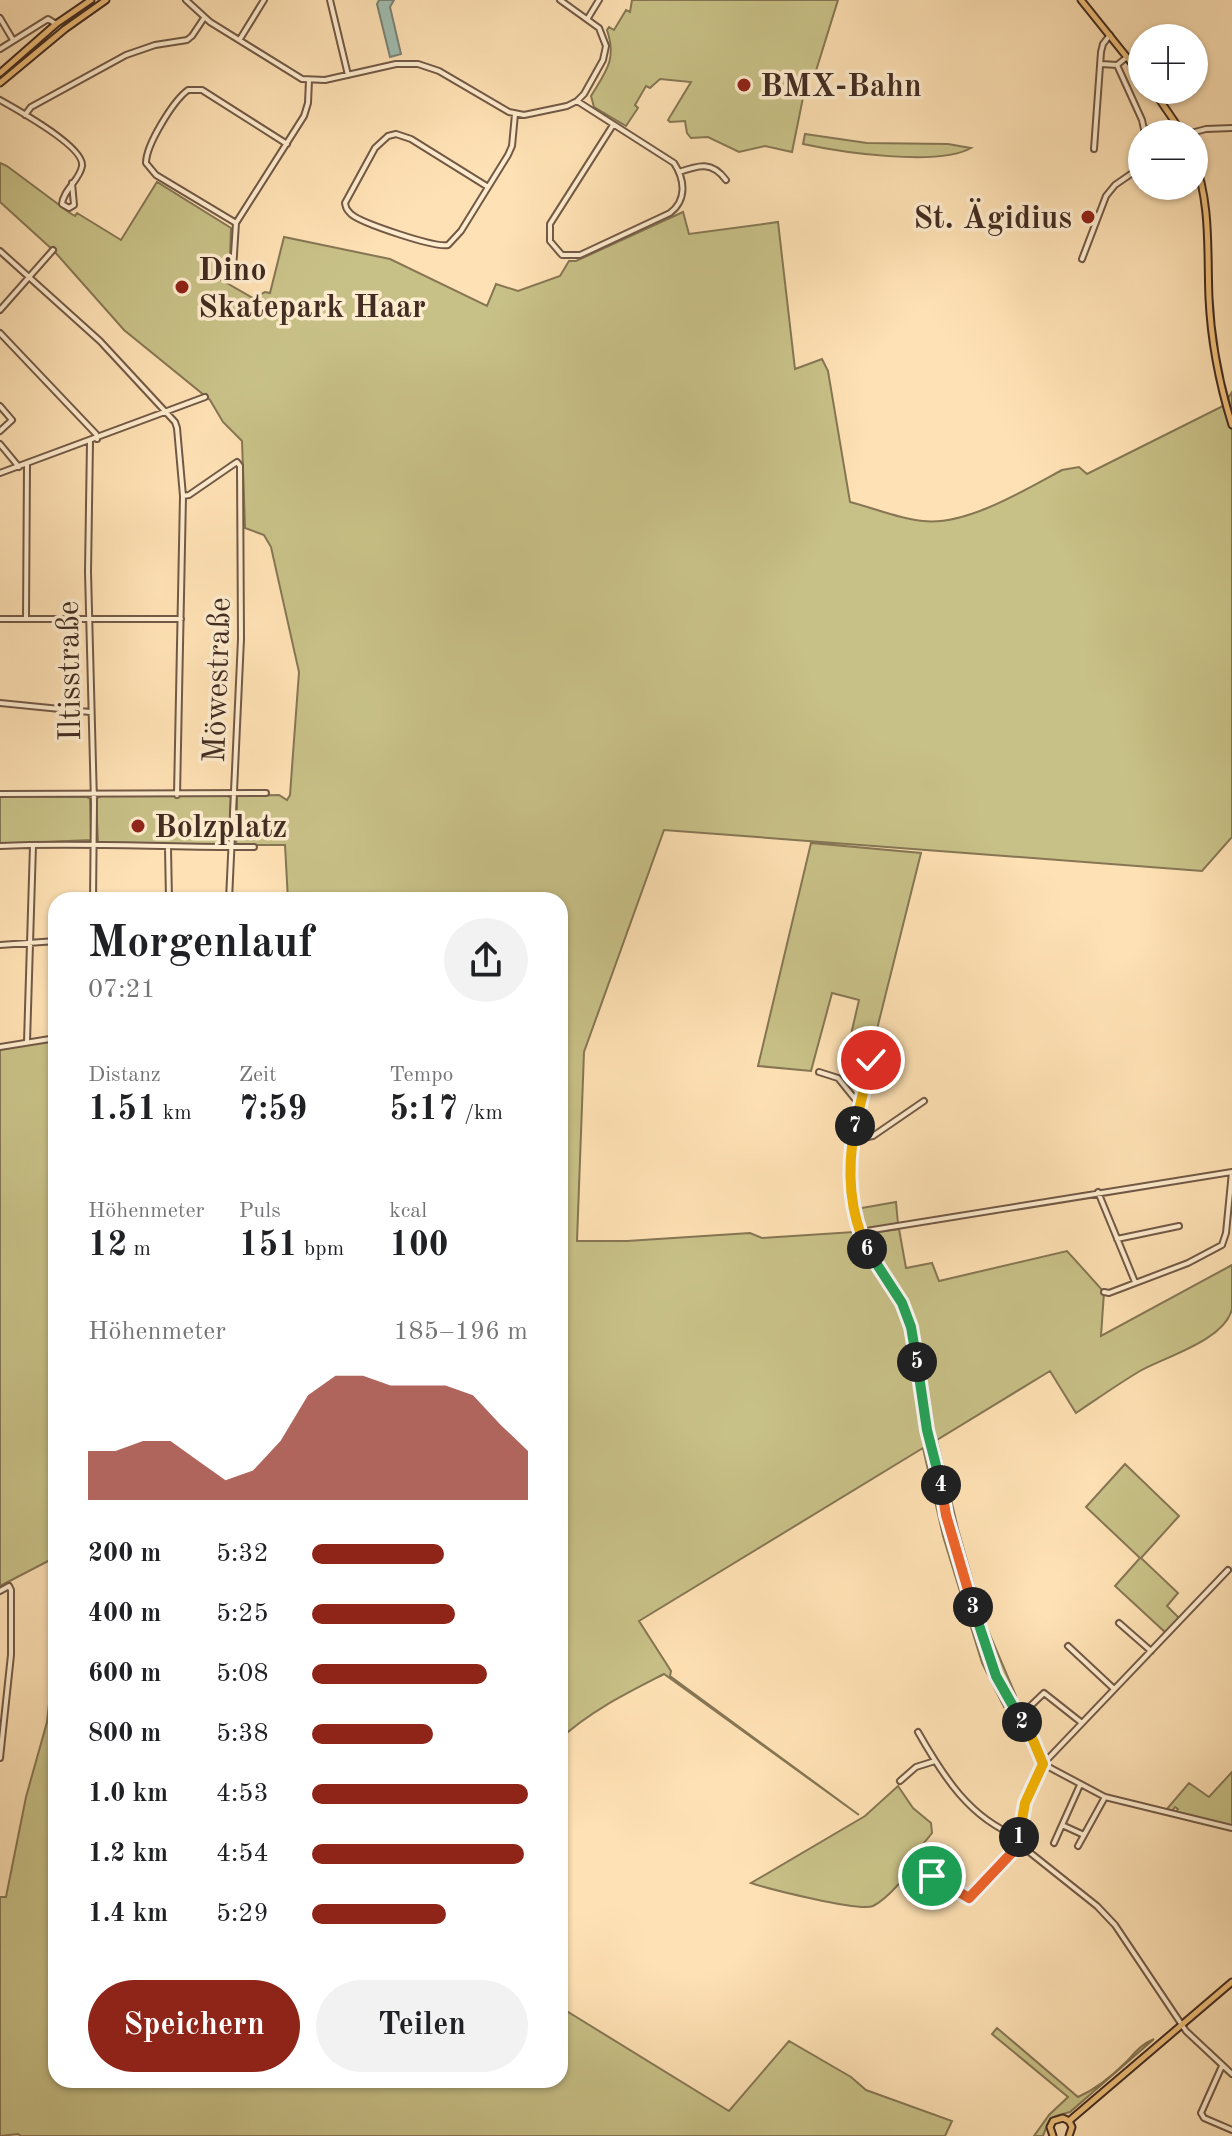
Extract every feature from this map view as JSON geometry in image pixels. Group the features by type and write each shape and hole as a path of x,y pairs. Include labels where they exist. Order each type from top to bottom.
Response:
{"main road":[{"path":"0,73 56,24 91,0"},
{"path":"0,83 57,35 106,0"},
{"path":"1081,0 1127,57"},
{"path":"1205,200 1212,336 1232,425"},
{"path":"1069,2121 1232,1982"},
{"path":"1053,2136 1050,2127 1053,2121 1063,2118 1072,2127 1069,2136"}],"street":[{"path":"77,0 81,6"},
{"path":"186,0 204,18 294,75 309,80 404,63 425,65 515,114 550,110 577,101 601,65 606,52 602,33 588,18 560,0"},
{"path":"239,40 264,0"},
{"path":"330,0 348,75"},
{"path":"588,18 599,0"},
{"path":"0,18 13,40"},
{"path":"25,115 31,107 115,60 150,47 187,40 204,18"},
{"path":"0,49 48,19 56,24"},
{"path":"1094,149 1101,52 1110,35"},
{"path":"1101,52 1115,41"},
{"path":"1101,64 1117,65 1127,57"},
{"path":"1117,65 1140,120"},
{"path":"229,276 233,270 236,223 307,110 309,80"},
{"path":"236,223 156,175 146,163 147,150 178,99 188,90 202,90 287,144"},
{"path":"0,100 78,153 83,163 61,200 69,208 74,205 72,183"},
{"path":"577,101 674,163 679,172 683,197 670,213 580,255 567,256 556,252 549,237 550,224 613,125"},
{"path":"488,187 411,139 396,134 388,136 375,148 345,203 348,212 357,218 442,246 457,237 488,187 512,146 515,114"},
{"path":"1208,130 1232,128"},
{"path":"679,172 708,165 716,168 726,180"},
{"path":"1082,259 1106,196 1128,176"},
{"path":"0,310 53,250"},
{"path":"0,251 100,341 177,428 183,496 177,795"},
{"path":"0,333 96,434 97,439"},
{"path":"0,473 205,397"},
{"path":"0,406 12,420 0,431"},
{"name":"Iltisstraße","path":"90,441 88,618 93,892"},
{"path":"0,444 19,467"},
{"name":"Möwestraße","path":"183,496 237,462 241,471 241,610 229,892"},
{"path":"26,618 27,465"},
{"path":"0,619 181,619"},
{"path":"0,703 90,712"},
{"path":"0,794 266,793"},
{"path":"27,1042 33,844"},
{"path":"0,846 254,847"},
{"path":"168,848 169,892"},
{"path":"0,945 48,941"},
{"path":"0,1047 48,1039"},
{"path":"872,1058 852,1140 849,1181 854,1215 873,1260 902,1303 909,1320 927,1430 950,1530 986,1648 1004,1693 1033,1740 1043,1764 1105,1797 1232,1828"},
{"path":"819,1072 838,1078 859,1104"},
{"path":"852,1140 869,1138 924,1101"},
{"path":"860,1232 1232,1172 1222,1245 1188,1263 1109,1293 1104,1292"},
{"path":"1098,1192 1136,1283"},
{"path":"1117,1239 1179,1226"},
{"path":"1228,1570 1043,1764 1025,1803 1019,1837 1021,1843 1097,1906 1115,1925 1182,2025 1232,2074"},
{"path":"0,1591 9,1586 13,1625 0,1758"},
{"path":"1119,1623 1151,1651"},
{"path":"1068,1646 1113,1689"},
{"path":"1019,1717 1039,1696 1046,1693 1082,1723"},
{"path":"918,1732 970,1808 1019,1837"},
{"path":"900,1781 916,1767 935,1761"},
{"path":"1054,1843 1080,1785"},
{"path":"1078,1846 1105,1797"},
{"path":"1062,1825 1084,1835"},
{"path":"919,1875 929,1874 969,1898 1021,1843"},
{"path":"1222,2066 1201,2113 1204,2118 1232,2130"}],"shaded area":[{"path":"379,0 394,0 390,7 401,54 390,57 377,4"},
{"path":"632,0 838,0 815,74 808,73 792,152 765,146 739,152 708,137 691,138 685,121 668,120 691,82 660,79 650,88 646,86 635,105 638,108 626,126 594,107 591,96 610,57 607,30 609,27 614,30 626,10 630,12"},
{"path":"805,134 867,143 948,144 971,148 936,157 888,156 803,144"},
{"path":"0,163 70,213 75,216 77,213 121,240 157,182 231,228 230,258 218,278 253,298 270,293 284,237 390,259 487,306 496,284 518,291 560,276 569,261 576,261 683,212 689,234 778,222 795,369 822,359 828,371 850,502 914,520 940,521 976,512 1062,470 1079,467 1087,474 1223,406 1232,392 1232,837 1202,871 664,830 584,1052 577,1241 750,1233 762,1238 854,1232 857,1235 899,1229 906,1268 932,1263 939,1281 1067,1251 1104,1292 1101,1336 1232,1265 1232,1309 1227,1320 1206,1339 1140,1371 1076,1413 1050,1371 937,1440 984,1621 1016,1696 1012,1700 983,1636 952,1530 935,1442 927,1446 944,1528 985,1665 1008,1704 1004,1707 982,1663 943,1536 923,1448 639,1621 671,1671 670,1676 859,1815 664,1674 596,1711 568,1732 568,892 288,892 285,845 236,845 237,796 279,795 287,800 290,795 299,672 271,547 264,535 245,528 242,441 223,422 210,400 124,330 54,251 0,202"},
{"path":"0,796 87,797 90,799 91,840 0,844"},
{"path":"101,796 228,796 231,798 229,843 98,843 96,799"},
{"path":"811,843 921,853 873,1045 850,1039 859,1000 832,993 811,1071 758,1066"},
{"path":"48,1041 48,1561 0,1586 0,1048"},
{"path":"896,1202 898,1224 867,1229 861,1226 856,1209"},
{"path":"1125,1464 1179,1516 1141,1558 1178,1593 1167,1606 1180,1619 1166,1633 1115,1586 1140,1558 1086,1507"},
{"path":"48,1713 48,2088 568,2088 568,2012 729,2111 789,2041 851,2077 866,2090 952,2121 945,2136 0,2136 0,1897 6,1897 26,1797"},
{"path":"1232,1772 1232,1826 1176,1812 1178,1809 1175,1807 1172,1811 1166,1810 1189,1783 1209,1797"},
{"path":"898,1786 913,1808 931,1823 932,1833 920,1848 925,1852 880,1902 873,1906 851,1906 751,1883 865,1816"},
{"path":"997,2028 1078,2097 1103,2083 1141,2047 1154,2039 1070,2112 1052,2118 1043,2136 1034,2136 1049,2115 1068,2097 992,2034"}],"place":[{"name":"BMX-Bahn","path":"744,85"},
{"name":"St. Ägidius","path":"1088,217"},
{"name":"Dino Skatepark Haar","path":"182,287"},
{"name":"Bolzplatz","path":"138,826"}],"route":[{"path":"871,1060 850,1156 849,1181 854,1215 867,1249 895,1290 909,1320 927,1430 946,1515 975,1614 996,1676 1033,1740 1043,1764 1024,1806 1019,1837 1021,1843 969,1898 932,1876"}]}
